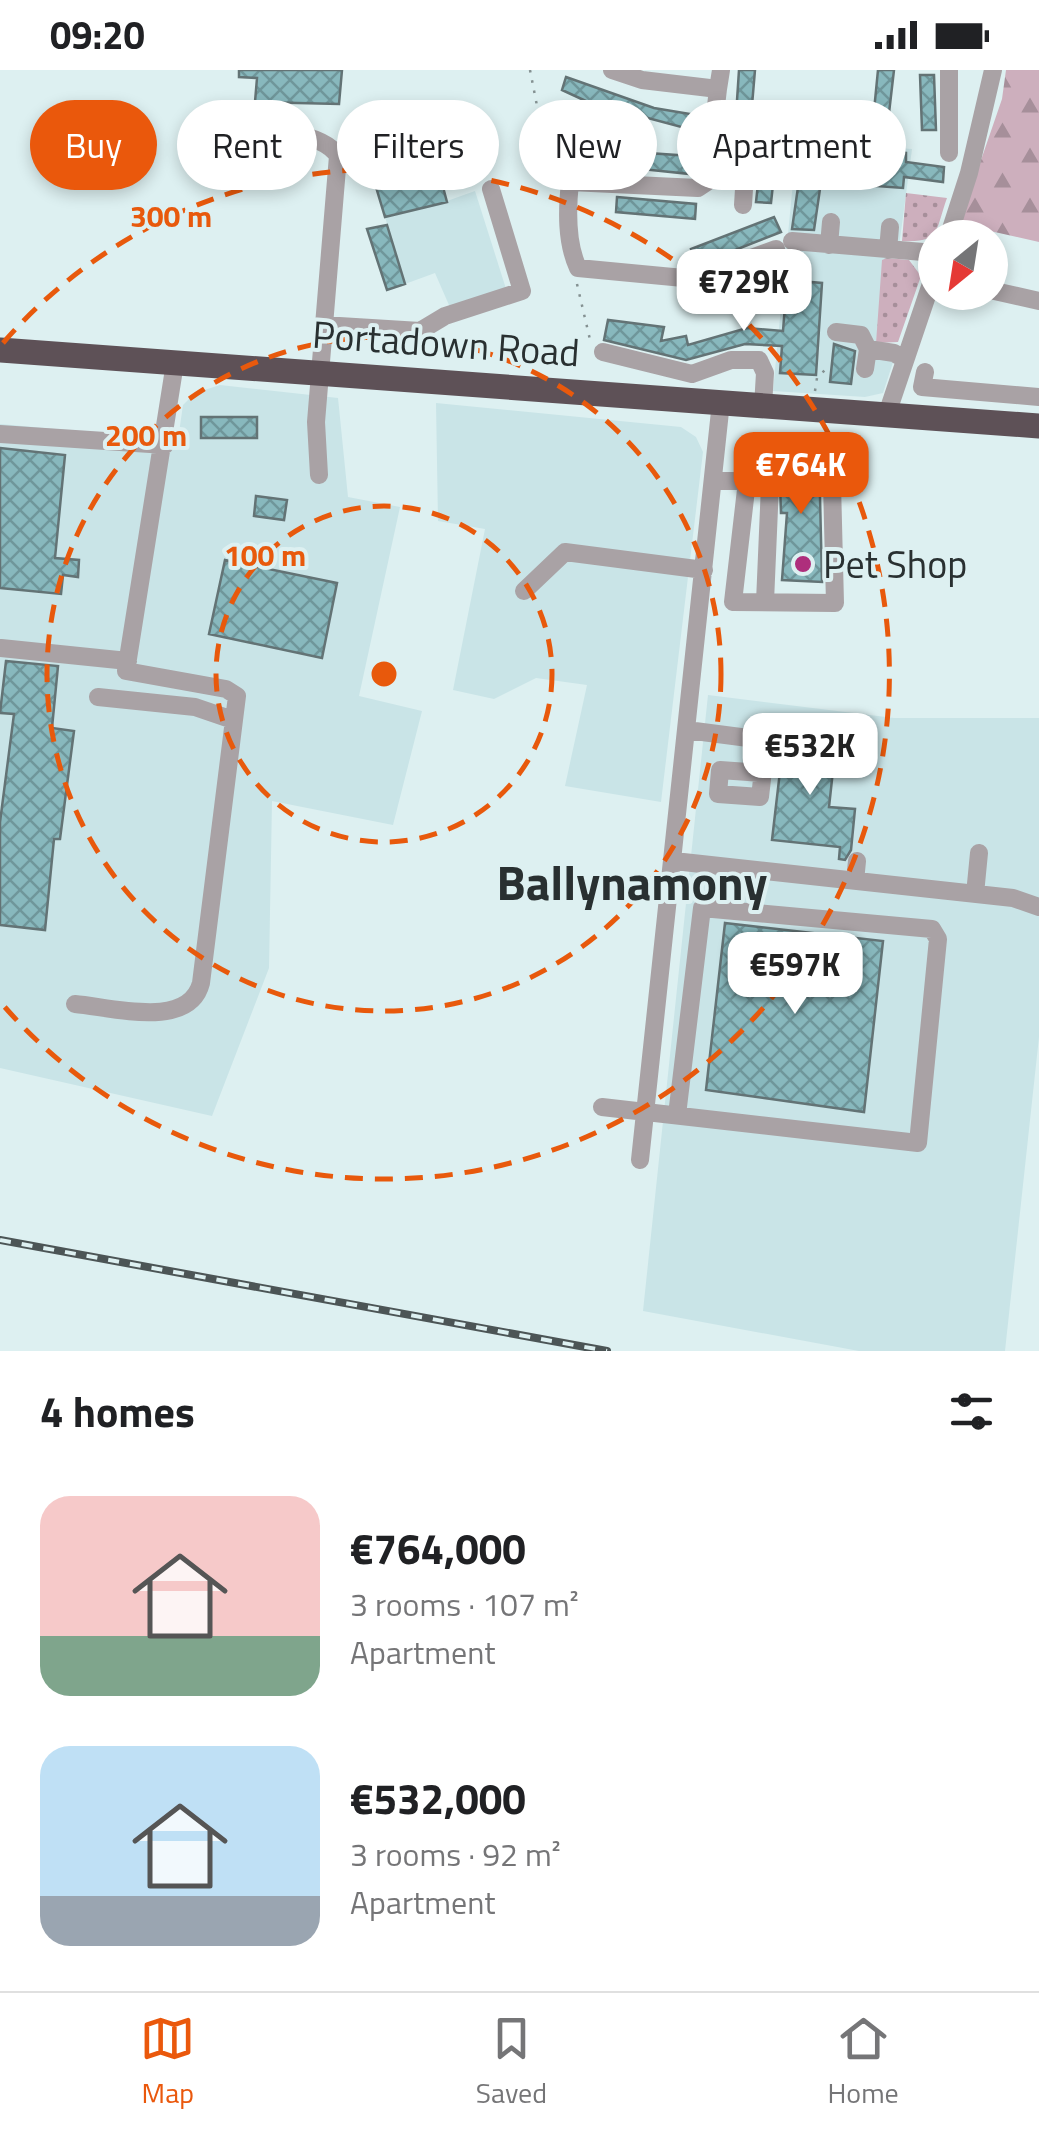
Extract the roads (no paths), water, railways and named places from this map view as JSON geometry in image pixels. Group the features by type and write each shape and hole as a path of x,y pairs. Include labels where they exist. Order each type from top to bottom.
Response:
{"highway":[{"name":"Portadown Road","path":"0,350 1039,426"}],"street":[{"path":"612,70 642,80 720,80"},
{"path":"946,144 948,70"},
{"path":"953,220 988,103 993,70"},
{"path":"317,138 330,144 338,156 320,372 320,475"},
{"path":"677,187 570,182 567,212 578,268 694,279 778,253 829,245 918,252"},
{"path":"324,325 420,331 445,316 522,291 491,190"},
{"path":"743,205 744,190"},
{"path":"829,245 831,222"},
{"path":"888,250 890,227"},
{"path":"1008,294 1039,300"},
{"path":"887,414 922,310"},
{"path":"836,332 904,360"},
{"path":"864,342 865,369"},
{"path":"609,358 692,374 731,360 758,360 766,373 763,406"},
{"path":"75,1004 178,1010 198,992 238,700 232,691 126,671 175,363"},
{"path":"925,372 922,387 1039,397"},
{"path":"640,1160 721,402"},
{"path":"0,434 164,445"},
{"path":"831,443 835,603 734,602 754,481 766,445 831,443"},
{"path":"713,481 770,484 766,602"},
{"path":"524,591 565,552 704,570"},
{"path":"1,648 128,662"},
{"path":"98,696 195,707 214,717 233,720"},
{"path":"688,730 756,739 779,724 822,730"},
{"path":"756,739 764,754 762,773"},
{"path":"975,894 979,853"},
{"path":"674,861 975,894 1039,907"},
{"path":"855,881 857,861"},
{"path":"602,1106 677,1115 918,1143 938,939 932,929 702,908 677,1115"}],"railway":[{"path":"0,1240 607,1351"}],"place":[{"name":"Pet Shop","path":"803,564"}],"district":[{"name":"Ballynamony","path":"632,882"}]}
